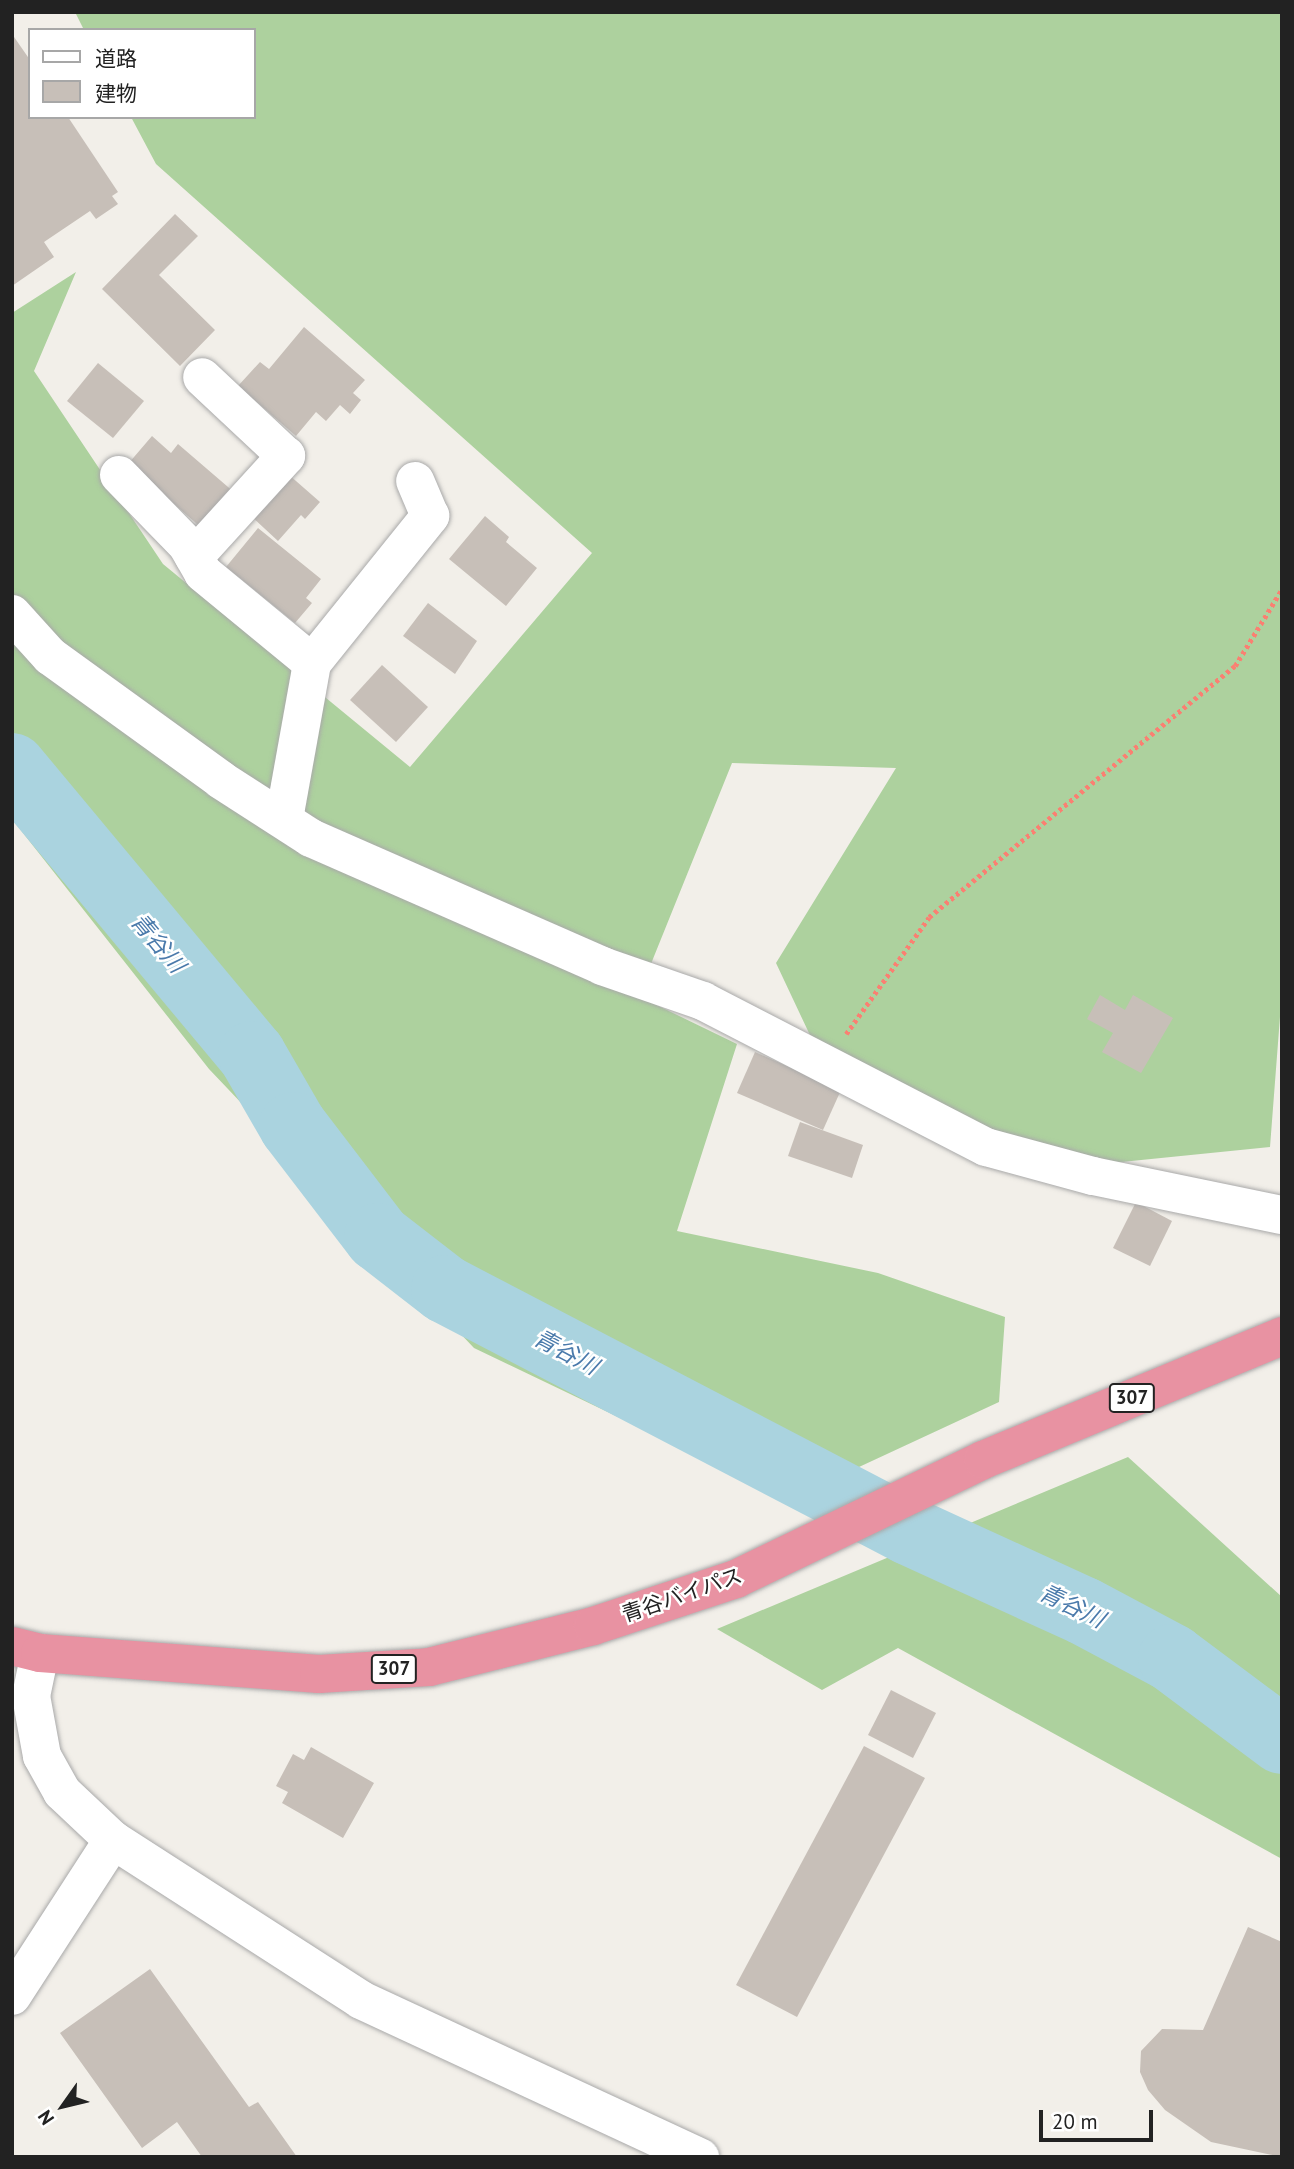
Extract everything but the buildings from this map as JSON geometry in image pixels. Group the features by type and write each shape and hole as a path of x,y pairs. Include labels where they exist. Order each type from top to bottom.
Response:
{"highway":[{"name":"青谷バイパス","path":"26,1649 319,1674 429,1667 593,1626 736,1579 983,1460 1282,1336"}],"street":[{"path":"194,558 286,456 202,377"},
{"path":"120,475 194,558 203,573 312,663"},
{"path":"284,819 312,663 430,516 415,481"},
{"path":"12,614 50,656 221,780 311,838 400,880 492,914 603,966 703,1001 823,1066 986,1147 1093,1176 1282,1215"},
{"path":"26,1649 42,1756 62,1792 113,1840 361,2000 700,2157"},
{"path":"12,1996 113,1840"}],"path":[{"path":"823,1066 929,917 1235,666 1282,589"}],"green space":[{"path":"75,12 1282,12 1282,991 1270,1147 1052,1169 816,1048 776,963 896,768 732,763 638,996 737,1044 677,1231 878,1273 1005,1317 999,1402 859,1467 735,1473 474,1348 209,1069 12,819 12,313 76,272 34,371 163,564 410,767 592,553 156,164 132,119 256,119 256,28 83,28"},
{"path":"1128,1457 1282,1597 1282,1859 898,1648 822,1690 717,1629"}],"waterway":[{"name":"青谷川","path":"12,767 252,1055 293,1126 378,1237 445,1289 909,1531 1084,1611 1172,1658 1282,1740"}]}
